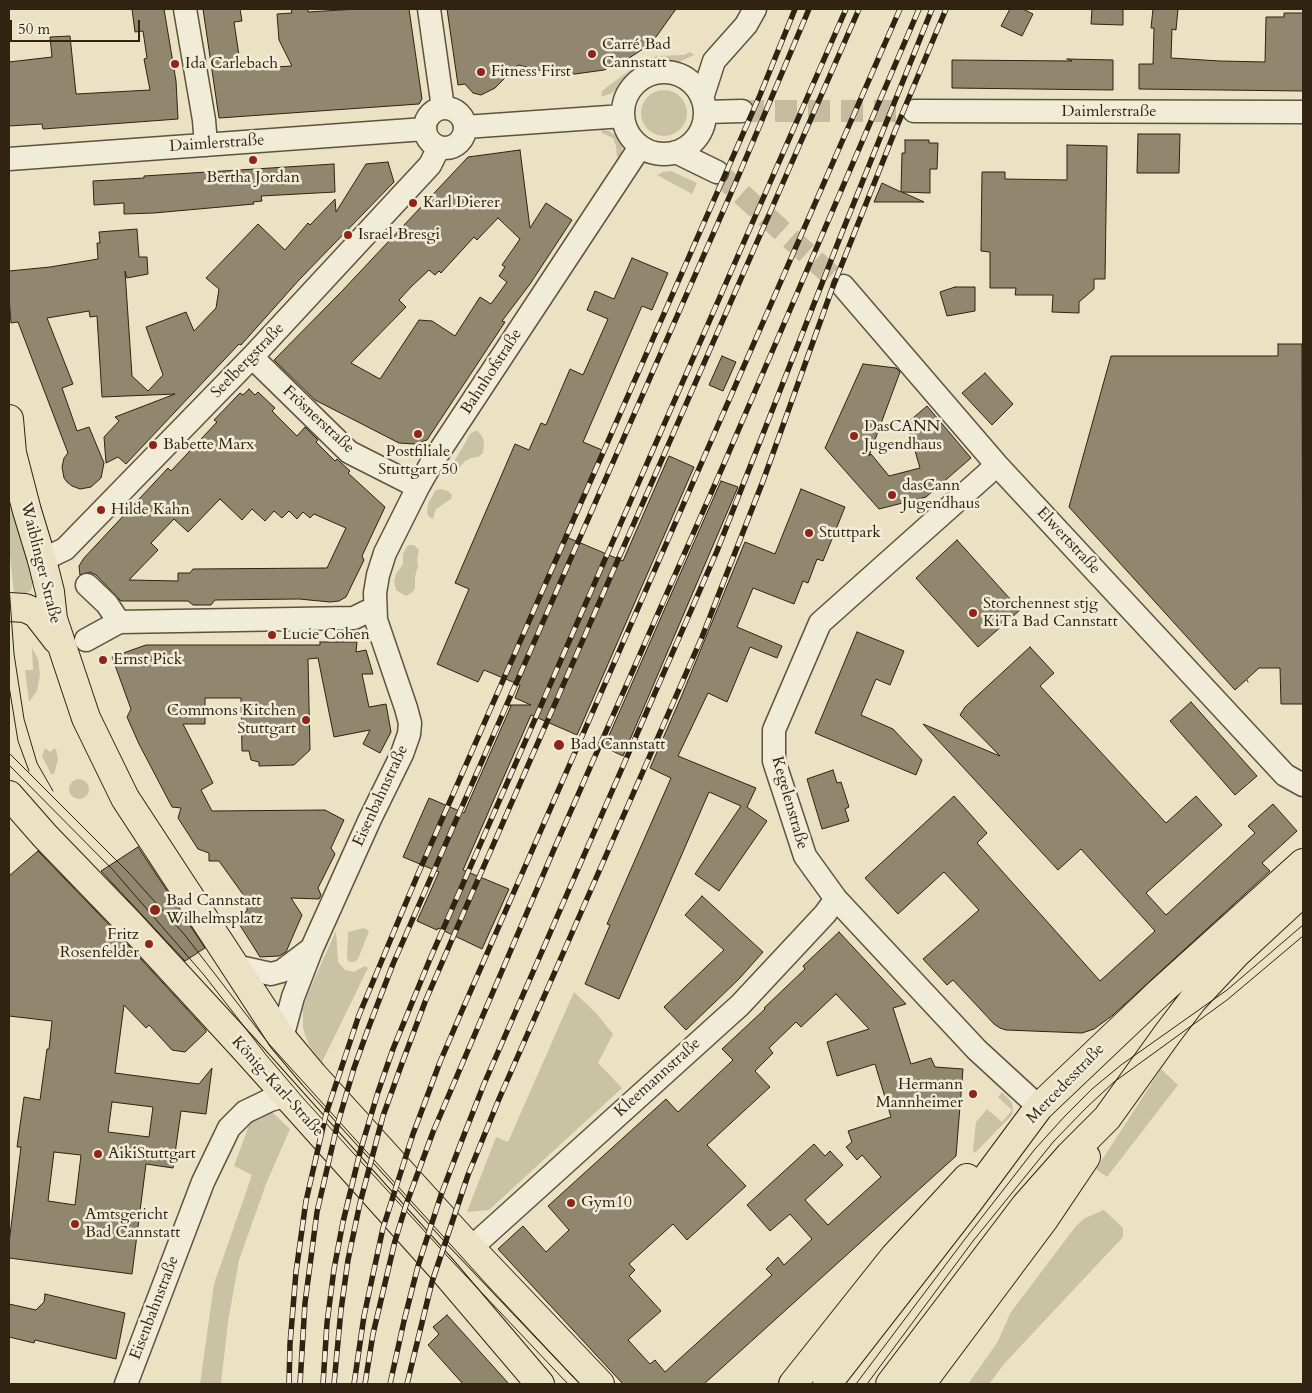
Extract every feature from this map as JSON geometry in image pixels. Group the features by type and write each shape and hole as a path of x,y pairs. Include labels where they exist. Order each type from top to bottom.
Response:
{"main road":[{"name":"Waiblinger Straße","path":"9,419 12,453 50,592 53,619 74,643"},
{"path":"17,608 36,613 74,643 86,718 125,798 282,1038 313,1075 471,1248 600,1384"},
{"name":"König-Karl-Straße","path":"9,795 45,836 129,923 244,1048 285,1096 443,1270 540,1384"},
{"name":"Mercedesstraße","path":"827,1384 967,1204 1039,1106 1160,992 1303,863"},
{"path":"890,1384 1025,1206 1070,1155 1107,1118 1157,1046 1194,1000 1237,952 1303,892"},
{"path":"793,1384 894,1256 1039,1106"},
{"path":"922,1384 1050,1211 1097,1140 1107,1118"}],"street":[{"path":"185,9 206,145"},
{"path":"429,9 443,108"},
{"path":"703,105 695,87 685,78 673,73 660,72 648,75 637,82 626,97 623,116 625,128 640,147 652,152 664,154 676,152 686,148 694,141 702,128 703,105 714,61 746,25 755,9"},
{"path":"673,73 714,61"},
{"path":"703,105 742,111"},
{"path":"443,108 451,108 458,112 465,127 460,140 447,148 439,147 429,140 425,129 428,117 437,109 443,108"},
{"name":"Daimlerstraße","path":"914,111 1303,112"},
{"path":"465,127 623,116"},
{"name":"Daimlerstraße","path":"9,159 425,129"},
{"name":"Seelbergstraße","path":"42,560 65,549 252,357 430,165 439,147"},
{"name":"Bahnhofstraße","path":"370,611 385,553 431,464 640,147"},
{"path":"676,152 717,172"},
{"name":"Elwertstraße","path":"843,286 997,465 1285,775 1303,785"},
{"name":"Frösnerstraße","path":"252,357 349,452 418,487"},
{"name":"Kegelenstraße","path":"997,465 820,624 774,730 774,760 805,856 836,899 976,1050 1039,1106"},
{"path":"74,643 102,604 354,618 370,611"},
{"name":"Eisenbahnstraße","path":"282,1038 293,997 312,948 370,819 402,754 409,734 410,723 406,708 376,620 370,611"},
{"name":"Kleemannstraße","path":"471,1248 740,1005 825,914 836,899"},
{"name":"Eisenbahnstraße","path":"235,966 272,974 282,971 312,948"},
{"name":"Eisenbahnstraße","path":"126,1384 203,1182 228,1128 245,1112 270,1100 285,1096"}],"shaded area":[{"path":"690,52 694,55 679,62 649,65 637,71 612,93 601,97 602,91 641,62 649,58 684,55"},
{"path":"659,90 669,90 683,100 687,113 683,126 677,132 669,136 659,136 645,126 641,118 641,108 651,94"},
{"path":"601,130 609,131 618,137 623,146 621,155 617,157 613,138 602,133"},
{"path":"671,171 697,183 692,194 657,175"},
{"path":"478,431 483,438 483,453 478,457 465,461 460,467 457,476 450,476 448,468 457,457 470,434"},
{"path":"440,489 448,491 452,495 451,499 436,509 433,519 427,513 428,504 435,491"},
{"path":"9,490 34,578 31,591 23,594 14,594 9,547"},
{"path":"408,545 414,545 419,550 415,588 413,592 406,596 396,590 394,581 396,574 403,564 403,554"},
{"path":"32,648 38,659 40,675 37,691 29,702 25,670 33,670"},
{"path":"45,748 50,752 55,748 56,750 58,759 54,774 51,774 42,756"},
{"path":"79,779 86,782 89,789 86,796 79,799 72,796 69,789 72,782"},
{"path":"364,928 369,931 358,959 354,962 349,962 347,958 348,932"},
{"path":"336,931 338,962 345,970 354,972 365,966 368,968 322,1062 309,1045 305,1035 303,1009 308,993"},
{"path":"574,992 597,1014 613,1034 598,1063 622,1088 489,1210 467,1212 496,1137 508,1142"},
{"path":"1161,1069 1178,1085 1107,1177 1096,1169"},
{"path":"1002,1092 1012,1103 1013,1109 1012,1115 975,1153 973,1151 976,1122 987,1109 1002,1122 1012,1110 998,1097"},
{"path":"271,1111 290,1129 266,1184 239,1260 228,1322 221,1384 200,1384 214,1284 252,1175 234,1166 252,1117"},
{"path":"1104,1210 1123,1228 1123,1237 1004,1364 989,1384 968,1384 997,1343 1011,1312 1076,1226 1085,1218"}],"building":[{"path":"132,9 164,9 176,81 178,119 43,129 42,124 9,126 9,62 52,57 50,37 70,36 76,94 150,90 144,59 147,58 143,31 135,32"},
{"path":"203,9 240,9 242,21 234,22 241,69 292,66 279,40 277,14 292,13 291,9 308,9 308,12 357,9 409,9 422,99 419,104 219,118"},
{"name":"Carré Bad Cannstatt","path":"447,9 676,9 656,37 646,47 623,62 604,70 575,74 551,73 518,65 495,88 481,95 473,93 465,84 458,85"},
{"path":"1010,9 1023,9 1033,14 1022,36 1001,26"},
{"path":"1092,9 1123,9 1123,25 1091,24"},
{"path":"1153,9 1178,9 1176,30 1172,29 1171,58 1220,61 1265,62 1266,17 1284,17 1284,13 1303,13 1303,91 1139,89 1139,64 1153,64 1154,28 1151,28"},
{"path":"1067,59 1113,60 1113,90 952,88 952,60 1072,61"},
{"path":"1138,134 1180,134 1179,173 1137,173"},
{"path":"905,140 929,140 929,143 938,143 937,169 930,169 930,193 902,192 924,202 874,202 882,183 901,192 902,153 905,153"},
{"path":"1067,145 1107,146 1105,279 1094,279 1094,289 1079,302 1079,313 1052,312 1053,295 1015,295 1016,288 990,288 990,252 981,251 982,172 1005,172 1005,179 1067,180"},
{"path":"520,150 530,228 546,203 572,220 530,284 502,321 505,322 427,440 414,444 399,443 315,400 274,360 468,157","holes":["498,218 520,239 502,265 505,267 499,276 507,282 491,304 480,297 455,336 432,321 419,320 380,379 351,363 406,307 399,300 411,287 429,270 435,275 439,271 441,273 474,237 477,240"]},
{"path":"388,162 394,182 126,464 118,457 106,463 104,437 119,421 115,417 175,394 102,397 97,316 90,317 89,311 47,318 73,384 62,388 77,431 89,427 104,463 101,478 91,487 80,489 67,482 64,478 62,467 64,458 68,453 18,322 11,323 9,271 50,267 98,259 97,243 100,243 99,232 137,229 139,257 147,257 148,274 127,278 125,271 132,376 148,391 163,375 146,327 186,312 194,331 216,308 219,289 206,278 258,224 285,250 308,223 310,225 335,199 336,212 366,164"},
{"path":"334,164 335,192 261,196 262,201 253,202 254,204 154,213 124,214 124,203 94,205 93,181"},
{"path":"632,258 668,273 652,310 642,306 583,442 602,450 564,536 623,561 669,456 694,467 577,735 531,715 463,870 509,889 482,949 438,928 437,930 417,921 439,872 403,857 429,798 464,813 511,706 508,705 531,705 515,698 520,685 484,670 478,682 437,664 469,589 455,583 515,444 529,450 541,423 546,425 570,369 583,375 608,319 587,310 595,291 614,299"},
{"path":"955,287 975,287 975,311 947,316 940,292"},
{"path":"1278,344 1302,344 1303,704 1281,704 1280,668 1259,668 1235,690 1069,507 1111,356 1278,356"},
{"path":"722,356 736,362 723,391 709,385"},
{"name":"DasCANN Jugendhaus","path":"863,364 896,368 900,372 869,456 871,454 889,476 920,468 907,423 927,406 971,458 926,497 879,509 825,448"},
{"path":"985,373 1013,404 992,425 962,393"},
{"path":"249,389 255,395 258,392 275,408 272,411 297,436 305,427 318,440 316,442 335,461 337,459 350,471 348,473 385,507 362,556 364,560 346,597 339,601 330,602 299,599 215,600 211,605 193,605 188,601 121,601 96,575 90,572 80,575 79,566 84,558 168,468 171,471 217,422 214,420 240,393 243,395","holes":["220,499 242,520 252,509 265,521 274,511 282,518 289,511 297,519 303,512 310,518 314,514 346,528 327,568 193,569 190,573 178,573 178,581 129,580 158,550 151,543 174,519 188,532"]},
{"path":"721,481 738,487 623,756 604,747"},
{"path":"801,489 845,507 823,561 817,559 808,583 803,581 794,604 753,588 737,627 782,646 777,658 750,647 727,702 708,693 678,756 756,788 747,807 767,821 719,891 695,874 741,806 709,792 619,999 585,984 610,925 607,924 671,778 650,768 745,542 775,554"},
{"path":"957,540 1020,610 978,647 916,578"},
{"path":"857,632 904,651 890,685 876,679 861,715 893,729 922,760 916,775 815,733"},
{"path":"320,642 357,642 356,652 366,650 373,674 362,674 369,707 386,704 391,732 380,753 363,744 370,730 334,737 318,658 308,659 310,750 294,765 259,766 259,762 251,760 249,751 242,751 241,698 205,698 205,724 183,724 213,783 201,790 212,811 325,810 344,820 331,848 335,854 318,888 321,895 319,899 291,898 302,915 286,952 279,956 260,957 236,919 247,911 247,900 219,861 209,861 209,853 198,849 178,818 181,808 172,807 139,744 127,717 131,709 112,657 146,645 320,645"},
{"path":"1030,647 1054,673 1040,686 1166,823 1196,796 1222,825 1146,893 1166,915 1255,833 1248,826 1273,804 1297,831 1262,863 1270,871 1113,1015 1094,1029 1082,1033 1006,1030 1000,1028 953,980 947,985 923,959 979,910 944,872 898,914 865,878 954,796 987,833 977,843 1100,981 1155,931 1081,849 1058,870 923,724 1000,756 960,715 965,707"},
{"path":"1191,702 1257,776 1235,795 1170,721"},
{"path":"833,770 837,783 841,782 849,807 845,809 849,821 822,829 807,779"},
{"path":"138,847 205,948 185,961 101,871"},
{"path":"38,851 118,934 206,1030 185,1052 172,1050 149,1025 146,1028 124,1005 115,1073 199,1084 212,1068 206,1114 181,1111 173,1168 146,1164 132,1274 9,1258 9,1243 21,1147 17,1147 24,1097 40,1100 52,1021 9,1016 9,876","holes":["112,1102 153,1107 149,1137 108,1132","54,1152 81,1155 75,1205 48,1201"]},
{"path":"702,896 763,952 739,979 686,1030 664,1007 724,950 685,915"},
{"path":"839,932 906,1004 893,1008 911,1064 931,1058 935,1067 963,1069 956,1156 704,1384 623,1384 498,1249 523,1226 546,1252 569,1230 548,1206 666,1099 678,1112 733,1060 722,1049 805,969 803,966","holes":["836,994 869,1029 827,1042 837,1076 875,1064 891,1117 848,1131 852,1142 846,1147 857,1160 862,1155 881,1177 828,1225 805,1200 843,1165 830,1151 825,1156 814,1144 747,1205 770,1231 790,1214 812,1239 784,1265 778,1257 766,1269 772,1275 665,1372 655,1360 650,1364 628,1340 661,1311 629,1276 635,1270 629,1264 673,1224 687,1240 746,1186 707,1145 770,1087 755,1071 773,1053 769,1048 796,1022 801,1027"]},
{"path":"45,1294 125,1313 116,1359 35,1340 34,1343 9,1337 9,1304 36,1310 44,1302"},
{"path":"447,1315 509,1384 463,1384 428,1345 439,1334 433,1327"}],"tunnel":[{"path":"742,111 914,111"},
{"path":"717,172 843,286"}],"tram line":[{"path":"9,586 14,654 24,719 37,763 53,791"},
{"path":"9,686 18,741 29,771"},
{"path":"9,753 128,872 184,934 269,1044 489,1287 580,1384"},
{"path":"9,765 113,870 204,975 267,1056 303,1098 449,1258 568,1384"},
{"path":"856,1384 1035,1149 1065,1116 1092,1089 1121,1065 1227,990 1303,925"},
{"path":"867,1384 973,1241 1054,1141 1086,1108 1114,1082 1227,1000 1303,936"}],"railway":[{"path":"289,1384 296,1272 306,1201 326,1114 359,1015 418,874 760,95 795,9"},
{"path":"300,1384 305,1303 317,1212 337,1126 368,1029 393,964 735,184 809,9"},
{"path":"323,1384 327,1323 334,1269 343,1222 360,1152 393,1049 430,959 846,9"},
{"path":"334,1384 348,1260 360,1203 383,1116 425,1002 859,9"},
{"path":"354,1384 364,1316 383,1228 413,1134 440,1062 900,9"},
{"path":"365,1384 373,1334 395,1241 433,1132 555,847 723,466 919,9"},
{"path":"390,1384 418,1266 441,1195 484,1084 717,551 932,9"},
{"path":"407,1384 432,1282 468,1175 499,1099 702,637 763,481 832,289 946,9"}],"place":[{"name":"Carré Bad Cannstatt","path":"592,54"},
{"name":"Ida Carlebach","path":"175,64"},
{"name":"Fitness First","path":"481,72"},
{"name":"Bertha Jordan","path":"253,160"},
{"name":"Karl Dierer","path":"413,203"},
{"name":"Israel Bresgi","path":"348,235"},
{"name":"Postfiliale Stuttgart 50","path":"418,434"},
{"name":"DasCANN Jugendhaus","path":"854,436"},
{"name":"Babette Marx","path":"153,445"},
{"name":"dasCann Jugendhaus","path":"892,495"},
{"name":"Hilde Kahn","path":"101,510"},
{"name":"Stuttpark","path":"809,533"},
{"name":"Storchennest stjg KiTa Bad Cannstatt","path":"973,613"},
{"name":"Lucie Cohen","path":"272,635"},
{"name":"Ernst Pick","path":"103,660"},
{"name":"Commons Kitchen Stuttgart","path":"306,720"},
{"name":"Bad Cannstatt","path":"559,745"},
{"name":"Bad Cannstatt Wilhelmsplatz","path":"155,910"},
{"name":"Fritz Rosenfelder","path":"149,944"},
{"name":"Hermann Mannheimer","path":"973,1094"},
{"name":"AikiStuttgart","path":"98,1154"},
{"name":"Gym10","path":"571,1203"},
{"name":"Amtsgericht Bad Cannstatt","path":"75,1224"}]}
